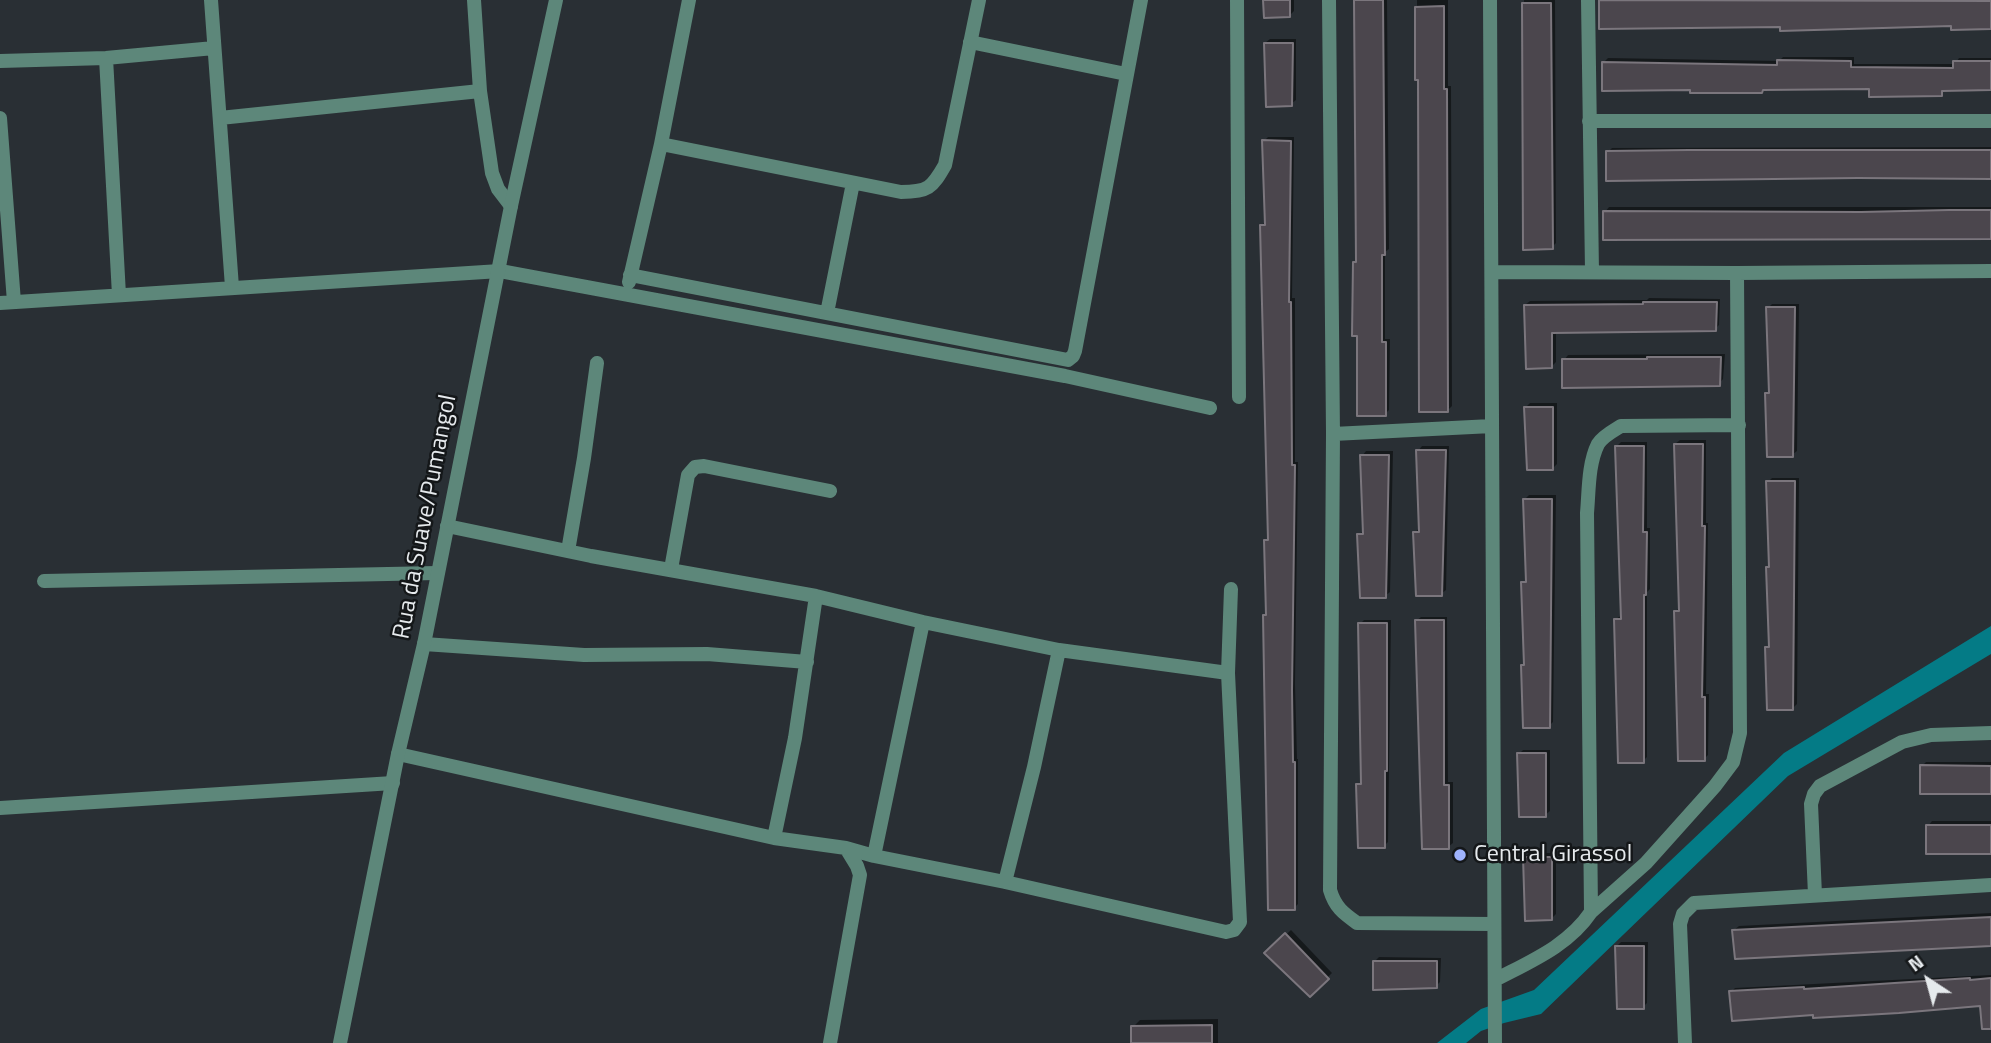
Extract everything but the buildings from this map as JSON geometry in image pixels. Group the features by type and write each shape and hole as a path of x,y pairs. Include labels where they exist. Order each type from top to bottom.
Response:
{"street":[{"path":"211,0 232,288"},
{"path":"474,0 481,91 494,182 511,206"},
{"name":"Rua da Suave/Pumangol","path":"340,1043 398,754 424,644 511,206 556,0"},
{"path":"626,294 661,144 689,0"},
{"path":"661,144 901,192 921,192 936,180 945,165 979,0"},
{"path":"630,275 1068,360 1073,356 1141,0"},
{"path":"1237,0 1239,397"},
{"path":"1329,0 1334,434 1329,890 1341,912 1357,923 1494,924"},
{"path":"1490,0 1495,1043"},
{"path":"1588,0 1592,271"},
{"path":"970,42 1126,74"},
{"path":"0,61 106,58 214,48"},
{"path":"106,58 119,295"},
{"path":"220,118 481,91"},
{"path":"0,118 7,303 500,271 1065,376 1210,408"},
{"path":"1590,121 1991,121"},
{"path":"827,313 853,183"},
{"path":"1493,272 1991,271"},
{"path":"1494,980 1549,952 1580,929 1591,912 1646,863 1733,762 1740,733 1737,273"},
{"path":"568,551 597,363"},
{"path":"1591,912 1587,513 1590,476 1598,443 1621,426 1739,425"},
{"path":"1334,434 1492,426"},
{"path":"671,569 688,475 695,467 704,466 830,491"},
{"path":"446,526 816,596 923,622 1059,650 1228,673"},
{"path":"44,581 437,573"},
{"path":"398,754 774,838 846,848 1226,932 1234,930 1240,922 1228,673 1231,589"},
{"path":"774,838 795,738 816,596"},
{"path":"874,856 923,622"},
{"path":"424,644 584,655 707,654 807,662"},
{"path":"1004,882 1034,767 1059,650"},
{"path":"1815,895 1811,804 1814,794 1821,786 1902,742 1931,735 1991,733"},
{"path":"0,808 393,783"},
{"path":"830,1043 860,875 858,866 846,848"},
{"path":"1685,1043 1680,924 1689,907 1695,903 1991,885"}],"water":[{"path":"1991,626 1991,654 1788,776 1541,1014 1481,1031 1466,1043 1437,1043 1481,1009 1534,990 1784,753"}],"place":[{"name":"Central Girassol","path":"1460,855"}]}
